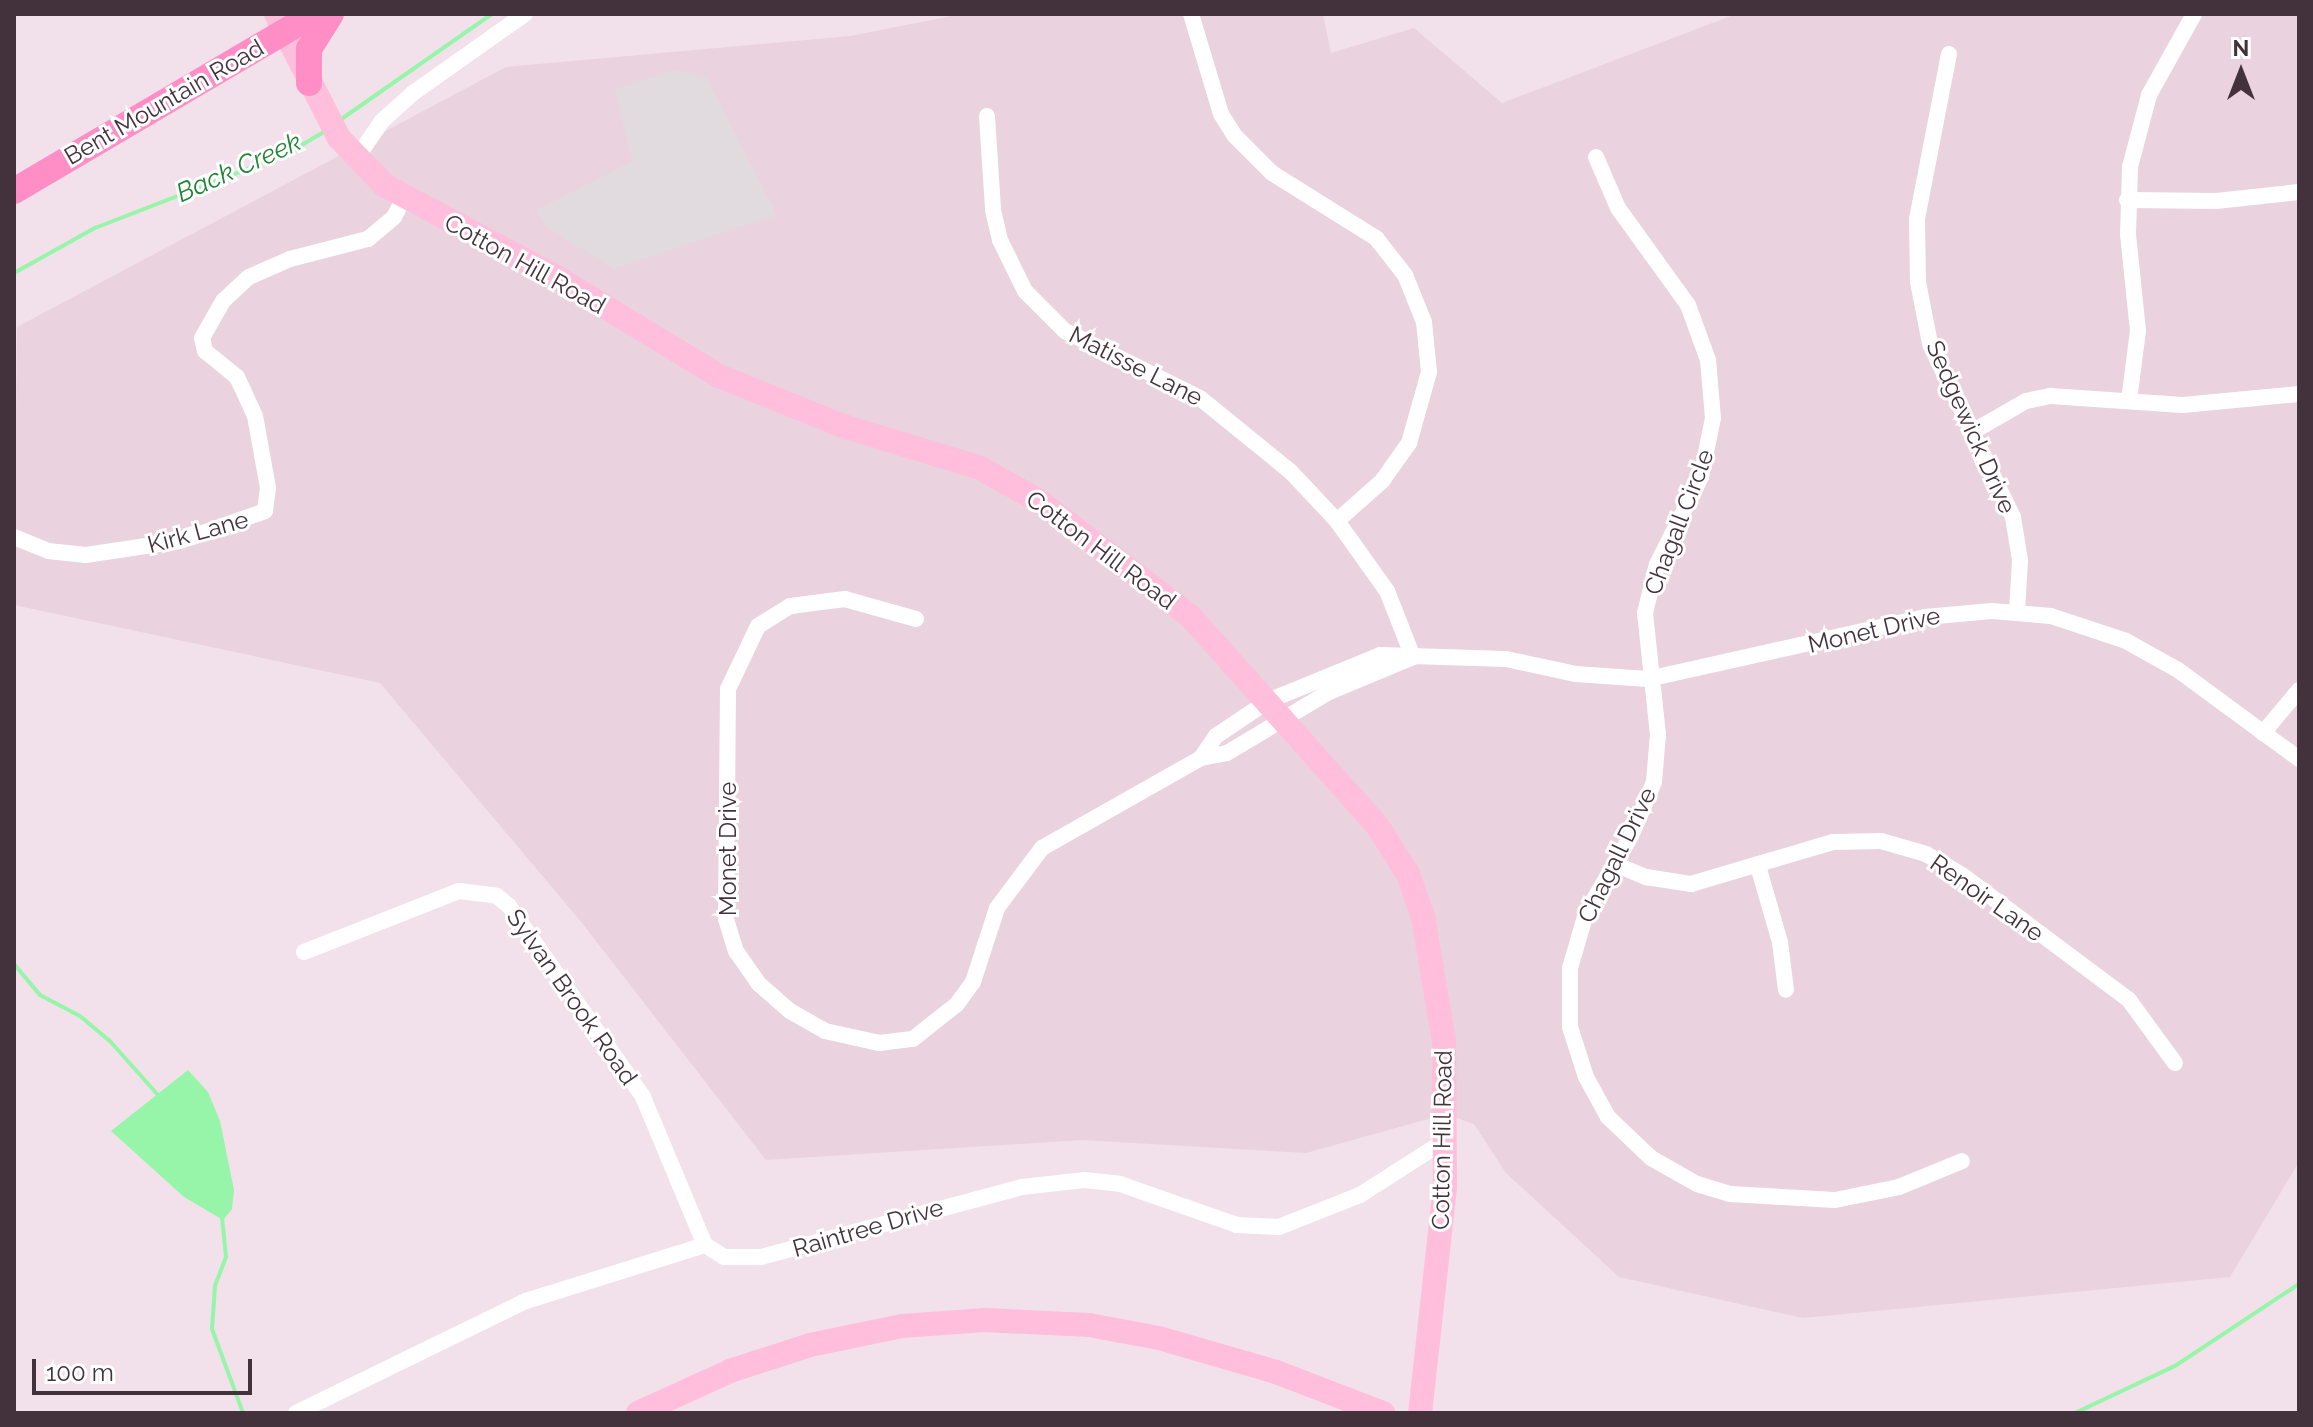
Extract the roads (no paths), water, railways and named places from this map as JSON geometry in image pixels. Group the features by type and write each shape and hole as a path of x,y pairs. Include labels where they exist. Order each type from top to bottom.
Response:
{"main road":[{"name":"Bent Mountain Road","path":"14,191 280,23 315,14"},
{"path":"309,83 309,49 331,14"}],"street":[{"path":"356,159 382,121 413,93 525,14"},
{"path":"1191,14 1221,114 1235,136 1272,173 1376,238 1405,275 1424,322 1429,372 1418,422 1397,463 1337,521"},
{"path":"2129,401 2138,331 2127,200 2149,95 2194,14"},
{"name":"Cotton Hill Road","path":"280,23 339,138 356,159 404,198 556,277 719,376 1010,483 1167,597 1221,646 1377,825 1417,895 1439,1003 1446,1140 1437,1278 1420,1413"},
{"name":"Sedgewick Drive","path":"1949,54 1917,219 1918,282 1930,344 2015,525 2020,560 2017,612"},
{"name":"Matisse Lane","path":"987,116 1000,240 1012,269 1042,311 1086,346 1168,380 1231,418 1337,521 1387,591 1413,657"},
{"name":"Chagall Circle","path":"1596,157 1618,208 1688,305 1712,389 1706,462 1650,588 1648,679"},
{"path":"2127,200 2216,201 2299,192"},
{"name":"Kirk Lane","path":"14,537 48,551 86,555 180,541 265,511 268,488 255,416 237,377 205,351 202,338 223,301 249,277 290,259 368,239 394,217 404,198"},
{"path":"1972,432 2026,401 2050,396 2183,405 2299,394"},
{"name":"Monet Drive","path":"916,619 845,599 790,606 758,626 728,689 726,919 736,951 759,984 790,1011 825,1031 879,1043 913,1039 940,1020 973,982 997,908 1042,848 1201,758 1227,753 1329,692 1413,657"},
{"name":"Monet Drive","path":"1201,758 1216,736 1268,701 1351,663 1396,652 1413,657 1494,658 1576,674 1648,679 1925,617 2017,612 2083,624 2126,641 2178,670 2299,759"},
{"name":"Chagall Drive","path":"1648,679 1658,734 1656,771 1647,803 1575,942 1568,995 1570,1027 1586,1077 1608,1117 1628,1139 1670,1172 1730,1194 1802,1202 1867,1195 1962,1161"},
{"path":"2263,733 2299,690"},
{"name":"Renoir Lane","path":"1615,864 1646,877 1691,884 1814,847 1857,840 1926,854 1962,875 2129,1000 2175,1063"},
{"path":"1758,866 1780,942 1786,990"},
{"name":"Sylvan Brook Road","path":"304,952 459,891 497,896 509,906 643,1097 705,1245"},
{"name":"Raintree Drive","path":"705,1245 724,1257 761,1257 1022,1187 1071,1180 1120,1184 1237,1225 1279,1227 1360,1195 1446,1140"},
{"path":"296,1413 526,1301 705,1245"},
{"path":"638,1413 730,1371 810,1345 902,1326 985,1320 1089,1325 1159,1338 1265,1368 1383,1413"}],"waterway":[{"name":"Back Creek","path":"340,120 492,14"},
{"name":"Back Creek","path":"14,273 95,228 288,153 327,130"},
{"path":"14,964 40,995 80,1016 109,1040 158,1095"},
{"path":"222,1217 226,1257 215,1286 212,1329 243,1413"},
{"path":"2075,1413 2175,1366 2299,1284"}]}
